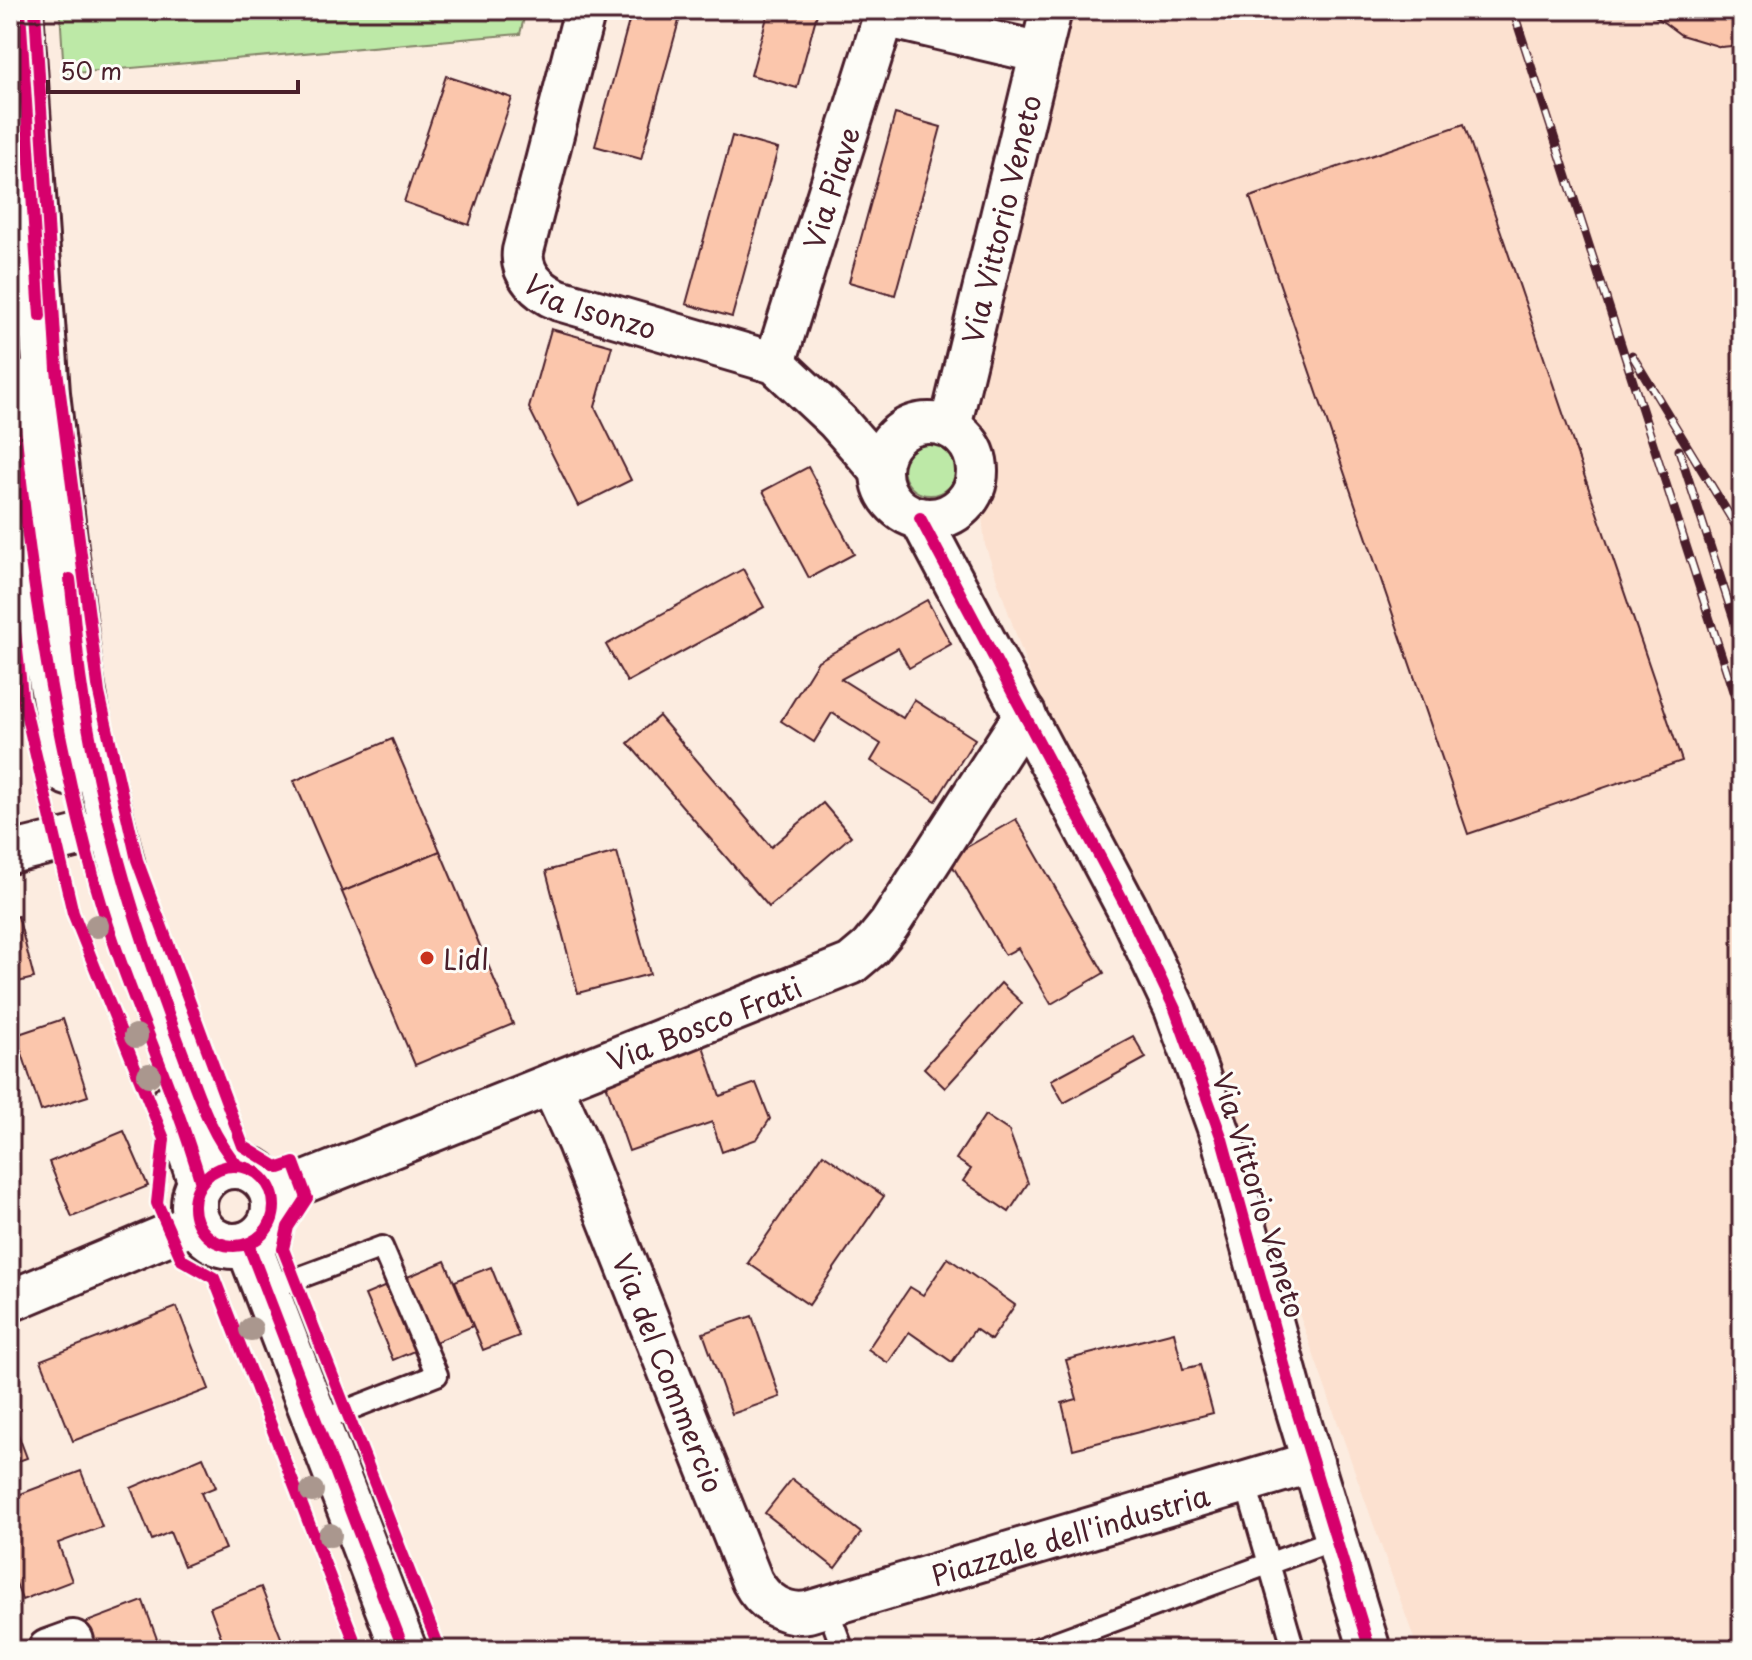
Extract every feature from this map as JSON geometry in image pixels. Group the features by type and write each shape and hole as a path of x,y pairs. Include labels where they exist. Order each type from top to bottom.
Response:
{"street":[{"path":"20,10 40,311 35,543"},
{"name":"Via Isonzo","path":"585,10 523,251 527,274 545,293 559,300 775,363 837,421 881,471"},
{"name":"Via Vittorio Veneto","path":"950,427 1051,10"},
{"path":"885,13 1041,53"},
{"name":"Via Piave","path":"775,363 885,13"},
{"path":"10,380 35,543 53,701 97,832 122,968 190,1143 212,1190 212,1239 224,1244 248,1244 269,1227 274,1214 273,1195 262,1177 212,1190 10,1301"},
{"path":"918,423 950,427 973,448 977,479 963,506 935,519 905,513 892,502 881,471 883,455 903,430 918,423"},
{"name":"Via Vittorio Veneto","path":"920,518 1025,714 1175,1009 1222,1139 1313,1462 1370,1650"},
{"name":"Via Bosco Frati","path":"273,1195 851,964 878,939 1025,714"},
{"path":"10,853 97,832"},
{"name":"Via del Commercio","path":"551,1084 578,1143 752,1581 766,1600 777,1608 800,1614 827,1607"},
{"path":"248,1244 404,1650"},
{"name":"Piazzale dell'industria","path":"827,1607 1313,1462"}],"lane":[{"path":"266,1290 382,1247 437,1375 317,1422"},
{"path":"1245,1481 1294,1650"},
{"path":"1034,1650 1336,1539"},
{"path":"827,1607 843,1650"}],"shaded area":[{"path":"1051,10 1742,10 1742,1650 1418,1650 1209,1059 1039,701 985,545 971,407"}],"green space":[{"path":"60,10 526,10 520,34 64,74"},
{"path":"930,441 949,449 957,468 949,487 930,495 911,487 903,468 911,449"}],"building":[{"path":"632,10 682,10 641,159 595,146"},
{"path":"769,10 818,10 797,88 751,75"},
{"path":"1647,10 1742,10 1742,45 1721,47 1681,35"},
{"path":"446,76 512,98 469,225 404,202"},
{"path":"895,114 941,127 895,295 849,282"},
{"path":"1464,124 1682,761 1468,834 1250,197"},
{"path":"732,136 778,149 732,317 686,304"},
{"path":"551,329 612,346 595,407 631,480 578,506 529,408"},
{"path":"808,467 854,554 809,578 763,491"},
{"path":"743,569 764,607 627,682 606,645"},
{"path":"927,600 951,644 909,668 898,648 841,679 903,718 914,700 975,739 936,801 871,761 881,744 832,713 814,742 781,721 818,661"},
{"path":"659,716 771,847 823,803 851,836 769,907 628,743"},
{"path":"392,739 440,851 342,892 294,781"},
{"path":"1016,819 1104,973 1051,1004 1018,948 1005,955 948,858"},
{"name":"Lidl","path":"440,851 513,1024 415,1065 342,892"},
{"path":"617,852 650,974 578,993 546,871"},
{"path":"18,916 34,978 10,984 10,918"},
{"path":"1001,983 1022,1003 945,1088 924,1068"},
{"path":"63,1019 88,1096 41,1111 16,1035"},
{"path":"1133,1036 1146,1058 1064,1103 1051,1080"},
{"path":"703,1046 720,1096 756,1083 770,1119 757,1139 722,1152 712,1122 629,1151 605,1081"},
{"path":"985,1115 1009,1131 1028,1183 1009,1212 963,1181 971,1169 956,1159"},
{"path":"124,1131 148,1186 72,1217 49,1162"},
{"path":"823,1154 884,1196 809,1305 748,1263"},
{"path":"948,1258 1015,1305 991,1340 975,1329 952,1362 909,1332 888,1363 868,1349 910,1287 923,1295"},
{"path":"445,1261 473,1326 393,1360 365,1295"},
{"path":"491,1267 519,1336 483,1350 455,1281"},
{"path":"177,1307 209,1389 73,1441 41,1360"},
{"path":"752,1316 780,1397 732,1414 703,1333"},
{"path":"1174,1332 1183,1369 1200,1365 1213,1413 1073,1449 1062,1403 1077,1399 1066,1360"},
{"path":"10,1413 27,1458 10,1464"},
{"path":"203,1457 216,1487 201,1493 225,1549 184,1566 170,1532 152,1540 131,1488"},
{"path":"81,1471 102,1527 58,1543 72,1581 22,1600 10,1566 10,1498"},
{"path":"792,1479 861,1533 835,1568 765,1513"},
{"path":"261,1587 286,1650 226,1650 210,1607"},
{"path":"143,1601 161,1650 63,1650 79,1625"}],"railway":[{"path":"1513,10 1742,719"},
{"path":"1632,355 1742,536"},
{"path":"1679,450 1742,644"}],"cycle path":[{"path":"20,10 40,316"},
{"path":"35,10 57,370 99,693 137,860 243,1146 279,1168 294,1163 307,1198 288,1227 283,1249 440,1650"},
{"path":"10,380 42,635 80,824 108,924 201,1183"},
{"path":"920,518 1128,910 1175,1009 1222,1139 1296,1408 1370,1650"},
{"path":"70,579 87,723 107,817 133,910 197,1093 219,1139 238,1166"},
{"path":"10,586 22,696 73,913 164,1139 157,1203 182,1260 214,1278 358,1650"},
{"path":"234,1166 249,1169 262,1178 271,1191 274,1206 271,1221 262,1234 249,1243 234,1246 219,1243 206,1234 197,1221 194,1206 197,1191 206,1178 219,1169 234,1166"},
{"path":"248,1244 404,1650"}],"place":[{"name":"Lidl","path":"427,958"}]}
